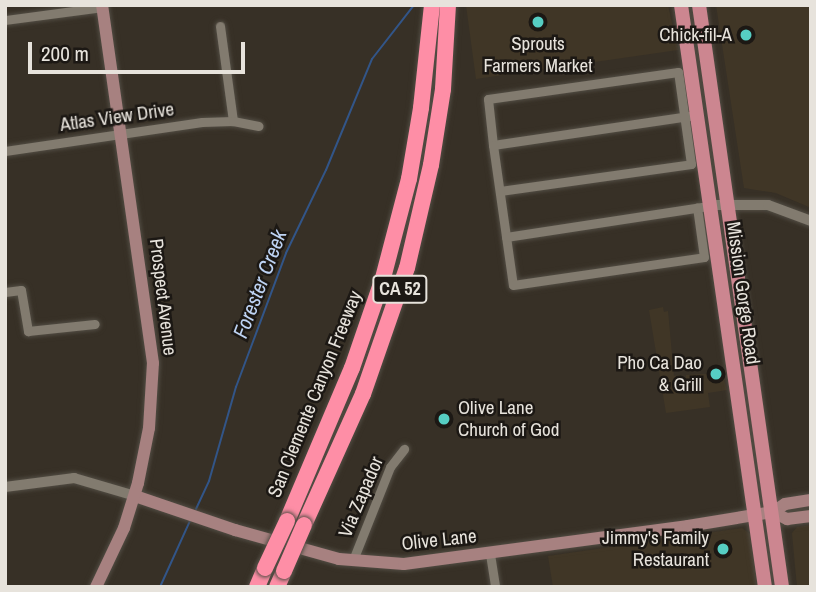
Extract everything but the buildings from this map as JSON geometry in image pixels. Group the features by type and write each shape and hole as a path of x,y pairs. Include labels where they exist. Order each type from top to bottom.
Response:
{"highway":[{"name":"San Clemente Canyon Freeway","path":"255,587 287,521 352,368 383,278 408,179 427,65 432,5"},
{"name":"San Clemente Canyon Freeway","path":"277,587 288,577 396,304 420,219 443,89 448,5"}],"main road":[{"name":"Mission Gorge Road","path":"681,5 691,116 765,587"},
{"name":"Mission Gorge Road","path":"699,5 782,587"},
{"name":"Prospect Avenue","path":"96,587 111,562 135,496 149,428 153,363 102,6"},
{"name":"Olive Lane","path":"135,496 226,527 353,560 415,564 772,512"},
{"path":"772,512 785,504 811,500"},
{"path":"772,512 787,519 811,516"}],"street":[{"path":"5,20 102,6"},
{"path":"220,26 233,121 259,126"},
{"path":"500,191 691,164 691,116 678,72 488,99 493,145 513,285 704,257 704,206"},
{"path":"493,145 691,116"},
{"name":"Atlas View Drive","path":"5,151 233,121"},
{"path":"506,237 704,206 768,205 811,221"},
{"path":"5,292 21,290 28,331 95,324"},
{"name":"Via Zapador","path":"353,560 390,467 404,449"},
{"path":"5,487 74,478 135,496"},
{"path":"490,554 495,587"}],"shaded area":[{"path":"466,5 668,5 678,50 476,79"},
{"path":"716,5 811,5 811,208 776,193 744,188"},
{"path":"663,307 664,312 668,311 674,376 680,375 681,380 686,379 686,375 722,373 727,390 708,393 710,407 666,413 649,310"},
{"path":"811,525 811,587 797,587 792,533 797,527"},
{"path":"742,528 750,534 757,587 553,587 548,556"}],"waterway":[{"name":"Forester Creek","path":"196,509 209,481 236,387 286,253 326,170 372,59 414,5"},
{"name":"Forester Creek","path":"160,587 190,521"}],"place":[{"name":"Sprouts Farmers Market","path":"538,22"},
{"name":"Chick-fil-A","path":"746,35"},
{"name":"Pho Ca Dao & Grill","path":"716,374"},
{"name":"Olive Lane Church of God","path":"444,419"},
{"name":"Jimmy's Family Restaurant","path":"723,549"}]}
